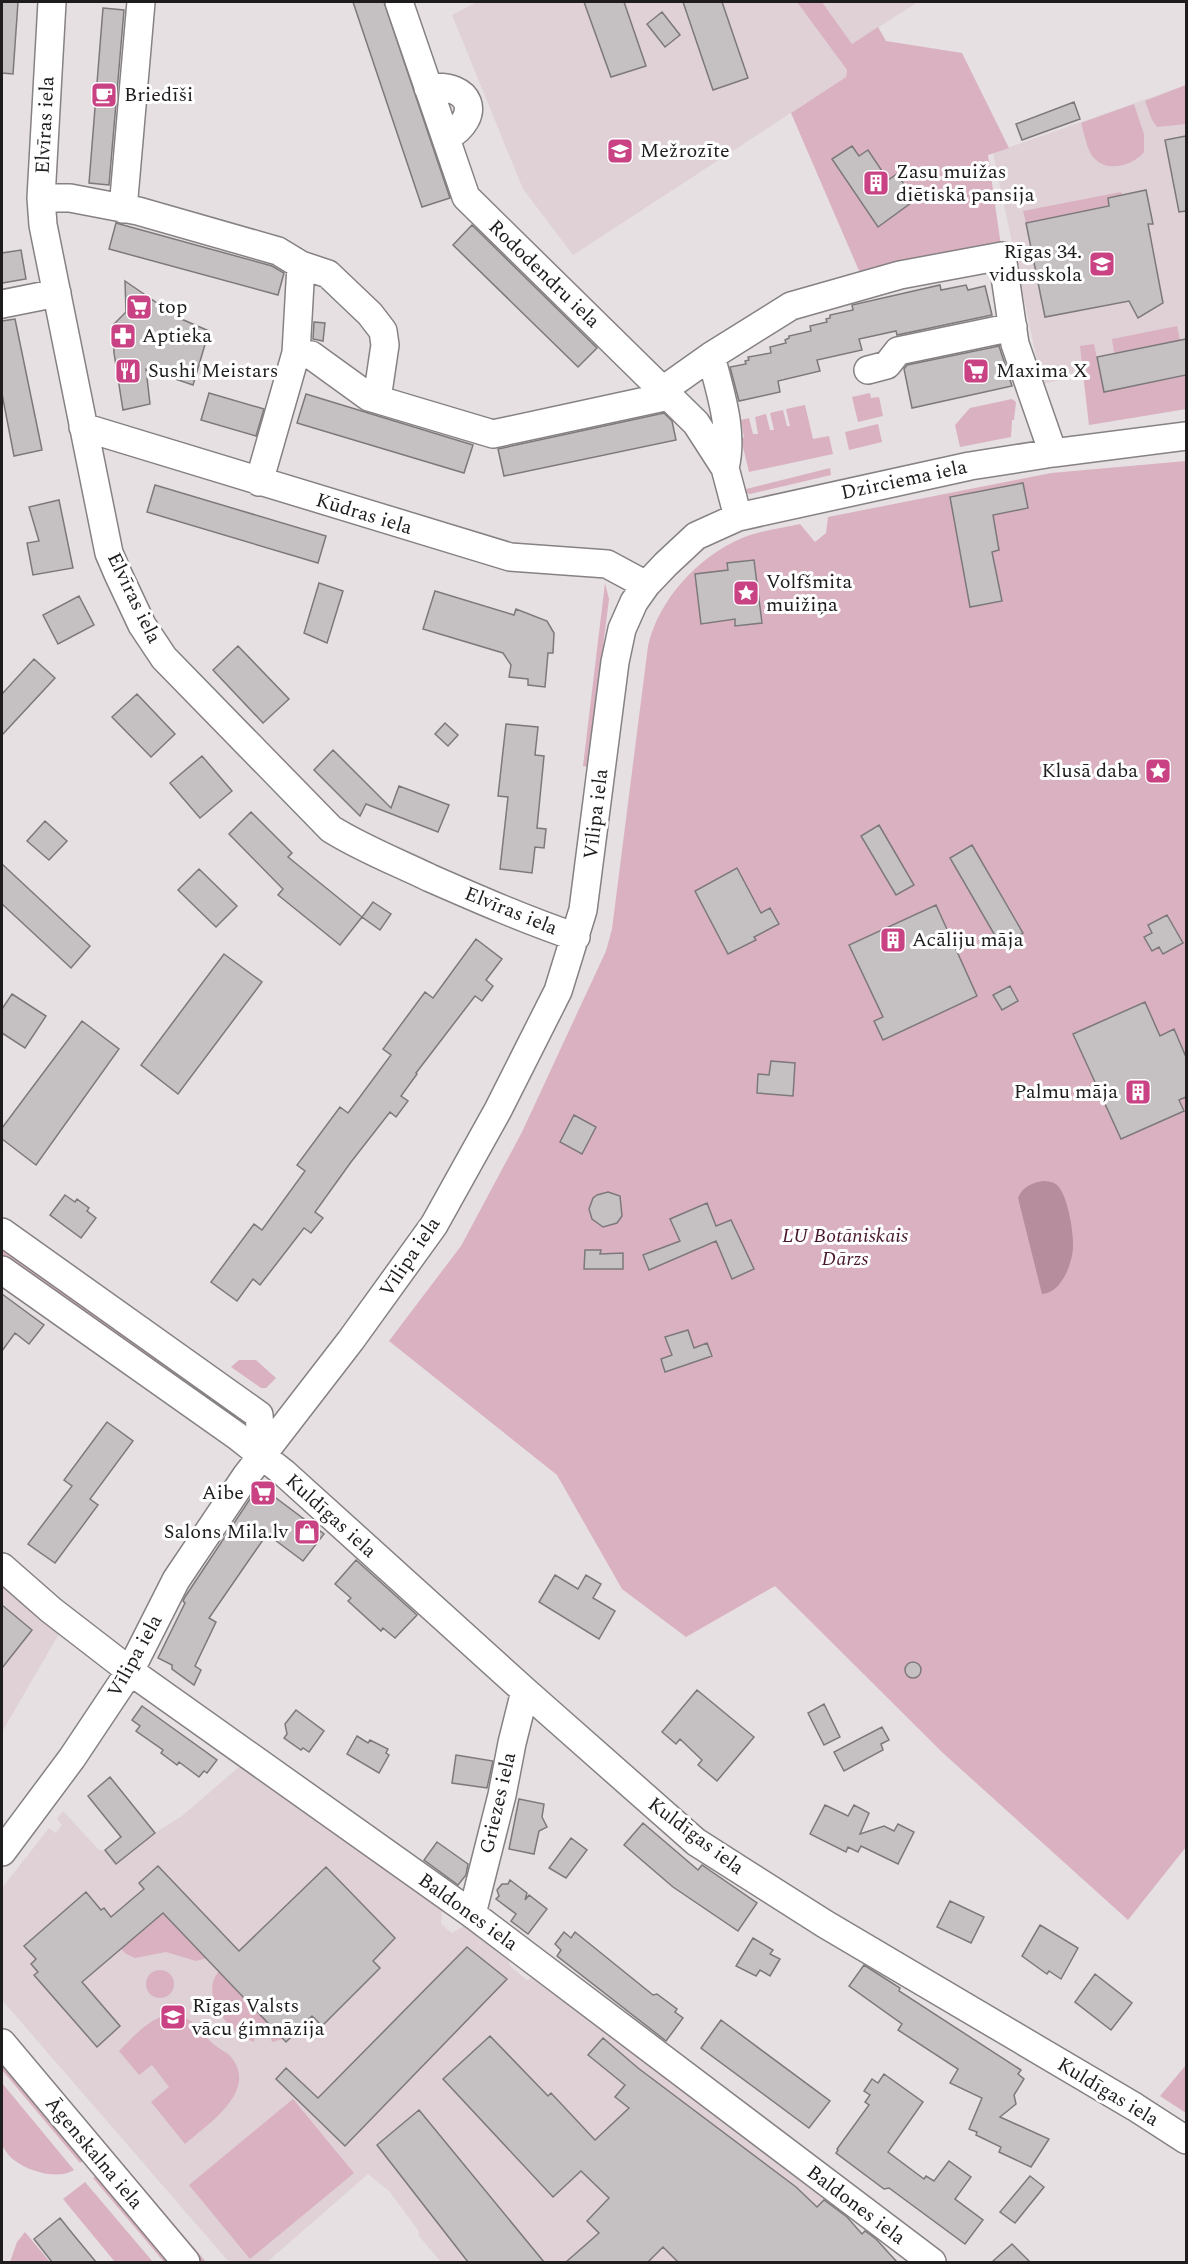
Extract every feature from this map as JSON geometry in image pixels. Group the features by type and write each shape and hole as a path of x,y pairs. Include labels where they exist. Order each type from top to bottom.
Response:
{"street":[{"name":"Elvīras iela","path":"52,2 41,198 43,225 109,553 142,625 164,658 189,686 331,829 355,844 472,896 530,921 576,937"},
{"path":"123,208 141,2"},
{"name":"Rododendru iela","path":"399,2 466,197 696,423 725,468 738,517"},
{"path":"41,198 70,198 123,208 278,251 301,265 328,274 370,314 383,331 385,345 377,399"},
{"path":"296,353 311,355 369,397 493,434 666,393 711,356 791,306 900,275 1002,256 1015,344 1053,453"},
{"path":"259,482 296,353 301,265"},
{"path":"2,304 57,292"},
{"path":"868,370 887,365 898,351 1013,327"},
{"path":"711,356 729,439 729,453 725,468"},
{"name":"Kūdras iela","path":"83,427 510,557 607,564 646,585"},
{"name":"Dzirciema iela","path":"646,585 696,536 738,517 960,468 1053,453 1186,436"},
{"name":"Vīlipa iela","path":"2,1852 72,1758 130,1671 176,1580 262,1455 351,1340 434,1225 498,1110 558,991 584,910 615,662 627,615 646,585"},
{"path":"2,1232 259,1414 262,1455"},
{"name":"Kuldīgas iela","path":"2,1270 284,1473 696,1842 825,1924 1125,2101 1186,2140"},
{"name":"Baldones iela","path":"2,1567 51,1610 130,1671 472,1914 932,2262"},
{"name":"Griezes iela","path":"472,1914 525,1691"},
{"name":"Āgenskalna iela","path":"2,2043 186,2262"}],"shaded area":[{"name":"Mežrozīte","path":"477,2 797,2 847,70 846,77 573,255 523,189 452,15"},
{"path":"822,2 918,2 852,44"},
{"name":"Rīgas 34. vidusskola","path":"1186,85 1186,409 1089,425 1083,375 1042,384 993,153"},
{"path":"1044,1181 1057,1185 1061,1190 1071,1225 1073,1248 1068,1270 1060,1283 1055,1289 1042,1294 1018,1198 1028,1186"},
{"path":"2,1585 60,1632 2,1732"},
{"path":"240,1766 442,1910 441,1924 452,1933 464,1926 508,1959 510,1966 527,1980 532,1978 826,2198 861,2234 867,2229 897,2262 441,2262 419,2236 418,2230 389,2191 368,2174 267,2262 229,2262 2,2000 2,1888 49,1828 55,1833 59,1829 62,1825 57,1819 63,1811 99,1850 105,1850 117,1864 155,1833 182,1816"}],"green space":[{"path":"797,2 822,2 852,44 878,27 886,41 962,53 1009,148 988,155 1001,246 860,273 791,113 846,77 847,70"},
{"path":"1186,85 1186,124 1157,127 1145,101"},
{"path":"1134,104 1144,134 1144,152 1132,161 1117,166 1103,164 1096,160 1086,143 1081,123"},
{"path":"1121,192 1122,195 1108,198 1109,206 1026,223 1023,211"},
{"path":"1177,326 1180,340 1114,353 1112,339"},
{"path":"1094,344 1104,392 1186,375 1186,409 1089,425 1080,346"},
{"path":"870,393 871,398 879,397 883,416 858,422 852,397"},
{"path":"1012,399 1016,402 1011,437 960,447 955,425 970,408"},
{"path":"805,405 813,439 829,436 833,454 749,472 741,439 744,437 741,420 749,418 753,434 758,434 755,417 766,414 770,430 774,430 770,413 783,410 787,426 790,426 786,409"},
{"path":"878,424 882,442 849,450 845,432"},
{"name":"LU Botāniskais Dārzs","path":"1186,461 1186,1847 1128,1920 943,1753 775,1586 686,1637 622,1589 557,1475 389,1341 461,1246 522,1132 606,951 612,929 648,646 661,612 683,582 696,568 726,546 742,538 763,532 800,524 815,542 826,533 828,517 1051,473"},
{"path":"830,468 831,475 747,493 746,489"},
{"path":"605,583 609,599 588,767 583,766"},
{"path":"2,1245 248,1417 244,1425 2,1257"},
{"path":"239,1360 256,1360 276,1378 266,1388 261,1388 231,1367"},
{"path":"163,1913 207,1958 196,1961 166,1952 135,1958 121,1949"},
{"path":"160,1970 170,1974 174,1984 170,1994 160,1998 150,1994 146,1984 150,1974"},
{"path":"219,1971 283,2039 272,2042 270,2034 261,2031 255,2035 254,2042 235,2031 220,2012 212,1991 213,1981"},
{"path":"173,2013 194,2023 216,2046 231,2057 238,2070 239,2082 227,2106 185,2144 151,2102 169,2087 152,2065 139,2075 119,2051 150,2023"},
{"path":"2,2062 83,2161 80,2163 2,2070"},
{"path":"1186,2065 1186,2113 1160,2096"},
{"path":"2,2083 74,2170 60,2174 44,2173 28,2168 12,2159 2,2145"},
{"path":"293,2099 354,2173 250,2259 189,2185"},
{"path":"75,2107 206,2262 198,2262 72,2111"},
{"path":"98,2174 172,2262 164,2262 93,2178"},
{"path":"85,2182 153,2262 115,2262 63,2199"},
{"path":"25,2232 50,2262 10,2262 17,2242"}],"building":[{"path":"2,2 18,2 13,74 2,73"},
{"path":"353,2 384,2 450,198 422,207"},
{"path":"584,2 624,2 646,66 611,77"},
{"path":"683,2 722,2 748,78 713,90"},
{"path":"103,8 124,10 109,185 89,183"},
{"path":"662,12 680,35 665,47 647,24"},
{"path":"1074,102 1080,119 1022,140 1016,124"},
{"path":"1186,136 1186,211 1179,212 1165,140"},
{"name":"Zasu muižas diētiskā pansija","path":"852,146 859,156 868,150 888,180 897,174 915,200 878,227 832,159"},
{"path":"1146,190 1153,224 1148,224 1163,303 1138,318 1129,301 1045,317 1026,223 1109,206 1108,198"},
{"path":"116,223 272,266 284,273 278,295 109,249"},
{"path":"472,225 597,348 578,367 453,245"},
{"path":"21,250 26,279 2,283 2,253"},
{"path":"125,281 179,318 209,331 193,385 146,369 150,404 123,410 114,353 113,325 126,312"},
{"path":"940,285 941,290 966,285 968,290 985,286 992,315 897,335 896,331 859,339 862,350 817,360 820,371 778,381 780,392 739,401 730,367 746,364 748,357 771,353 770,347 786,343 785,340 789,336 811,331 810,326 827,322 826,319 830,318 830,315 853,310 852,305"},
{"path":"15,319 42,450 14,456 2,394 2,321"},
{"path":"314,322 325,323 323,341 313,339"},
{"path":"1186,339 1186,375 1104,392 1097,357"},
{"path":"999,346 1012,386 912,408 904,369 907,365"},
{"path":"209,393 264,409 256,436 201,420"},
{"path":"306,394 473,445 464,473 297,423"},
{"path":"664,413 672,421 676,440 504,476 498,449"},
{"path":"1023,483 1028,508 993,515 999,550 992,552 1002,601 970,607 950,497"},
{"path":"155,485 326,536 318,563 147,512"},
{"path":"59,500 73,568 33,575 27,543 39,541 29,507"},
{"path":"754,560 762,623 735,626 735,619 701,624 695,574 728,570 727,563"},
{"path":"319,583 343,591 327,643 304,633"},
{"path":"435,591 514,615 516,609 547,621 554,633 553,653 548,653 545,687 528,685 528,679 509,677 511,665 503,653 423,629"},
{"path":"79,596 94,625 58,644 43,615"},
{"path":"238,646 289,699 263,723 213,670"},
{"path":"34,659 55,678 2,735 2,694"},
{"path":"137,694 175,734 151,757 112,717"},
{"path":"445,723 458,735 448,746 435,734"},
{"path":"506,724 538,727 535,755 544,756 537,828 546,829 544,848 535,847 532,873 500,869 508,797 498,796"},
{"path":"333,750 391,808 399,786 449,805 438,832 366,804 360,816 314,770"},
{"path":"202,756 232,791 200,818 170,783"},
{"path":"251,812 292,853 288,857 362,917 340,945 278,895 283,889 229,834"},
{"path":"45,821 67,841 49,860 27,841"},
{"path":"879,825 914,885 896,895 861,836"},
{"path":"972,845 1023,933 1001,946 950,858"},
{"path":"2,864 90,946 71,968 2,904"},
{"path":"737,868 761,913 770,908 779,924 754,937 756,940 728,954 695,891"},
{"path":"199,869 237,906 216,927 178,890"},
{"path":"373,902 391,914 380,930 362,917"},
{"path":"936,905 977,996 883,1040 874,1021 883,1017 849,945"},
{"path":"1167,915 1183,943 1163,954 1159,947 1152,951 1144,937 1152,933 1148,925"},
{"path":"476,939 502,959 486,980 493,986 482,1001 475,996 416,1073 401,1096 408,1101 396,1117 390,1112 351,1162 315,1212 323,1218 311,1233 304,1228 260,1285 253,1279 237,1301 211,1282 254,1224 262,1230 305,1171 297,1165 340,1107 348,1113 391,1055 383,1049 425,992 433,998"},
{"path":"224,954 262,982 178,1094 141,1065"},
{"path":"1010,986 1018,1001 1002,1010 993,995"},
{"path":"12,994 46,1016 25,1048 2,1033 2,1009"},
{"path":"1145,1002 1160,1036 1174,1029 1186,1057 1186,1097 1179,1100 1184,1111 1121,1139 1073,1034"},
{"path":"82,1021 119,1049 36,1165 2,1139 2,1128"},
{"path":"771,1061 795,1063 793,1096 757,1093 758,1074 769,1075"},
{"path":"574,1115 596,1127 582,1154 560,1142"},
{"path":"608,1192 620,1196 622,1216 617,1223 603,1227 592,1219 589,1209 593,1198"},
{"path":"65,1195 75,1202 77,1199 89,1208 87,1211 96,1218 81,1238 50,1215"},
{"path":"707,1203 716,1226 731,1220 754,1269 732,1279 716,1241 649,1270 643,1255 680,1241 670,1219"},
{"path":"585,1250 601,1250 600,1254 623,1253 623,1269 584,1269"},
{"path":"2,1294 44,1325 29,1344 15,1333 2,1351"},
{"path":"688,1330 694,1348 707,1343 712,1356 665,1372 661,1359 672,1355 665,1337"},
{"path":"107,1422 133,1441 90,1499 98,1505 55,1563 28,1544 72,1486 64,1480"},
{"path":"264,1489 324,1534 303,1561 267,1534 209,1618 216,1622 195,1666 201,1670 194,1685 172,1669 172,1665 158,1658 185,1603 183,1601 185,1597 256,1490"},
{"path":"356,1560 417,1615 395,1638 383,1628 381,1631 348,1601 351,1598 335,1584"},
{"path":"555,1575 578,1589 586,1575 601,1584 593,1598 615,1611 599,1639 539,1602"},
{"path":"2,1605 32,1630 2,1668"},
{"path":"913,1662 919,1664 921,1670 919,1676 913,1678 907,1676 905,1670 907,1664"},
{"path":"697,1690 754,1737 717,1781 698,1765 702,1760 680,1739 676,1744 662,1732"},
{"path":"824,1704 840,1737 824,1745 808,1713"},
{"path":"142,1706 217,1760 207,1773 204,1771 199,1777 179,1762 177,1765 161,1753 163,1750 136,1731 140,1726 132,1720"},
{"path":"296,1710 324,1731 309,1752 303,1748 301,1750 284,1738 287,1734 285,1724"},
{"path":"882,1727 889,1740 881,1744 883,1750 844,1771 834,1752"},
{"path":"357,1736 368,1743 370,1740 388,1749 386,1753 389,1755 379,1773 347,1754"},
{"path":"456,1755 493,1761 487,1788 452,1783"},
{"path":"110,1777 155,1833 116,1864 105,1850 121,1837 88,1796"},
{"path":"519,1799 544,1804 542,1817 547,1827 539,1831 534,1854 509,1849"},
{"path":"825,1805 848,1816 854,1805 869,1813 860,1834 884,1826 894,1831 898,1824 914,1832 898,1864 861,1846 858,1852 848,1847 846,1852 810,1834"},
{"path":"643,1823 698,1870 702,1865 757,1903 738,1931 673,1887 624,1845"},
{"path":"571,1838 587,1850 566,1878 549,1868"},
{"path":"437,1842 468,1864 466,1875 458,1885 424,1860"},
{"path":"158,1866 239,1951 326,1867 395,1938 373,1961 380,1968 322,2026 312,2016 286,2042 163,1913 82,1982 120,2026 97,2047 34,1975 38,1972 31,1964 36,1959 24,1946 86,1892 101,1910 104,1908 111,1917 144,1889 139,1883"},
{"path":"510,1880 527,1893 525,1900 529,1895 547,1909 528,1934 511,1921 516,1914 496,1899 499,1896 497,1890 502,1884 508,1884"},
{"path":"950,1901 984,1917 971,1943 937,1927"},
{"path":"1040,1925 1078,1948 1061,1979 1049,1971 1047,1974 1022,1956"},
{"path":"564,1932 571,1938 575,1932 653,1995 657,1994 677,2009 675,2012 683,2018 666,2041 557,1956 561,1950 555,1944"},
{"path":"753,1938 773,1950 770,1954 780,1959 770,1976 760,1970 756,1976 736,1966"},
{"path":"467,1947 507,1979 345,2146 276,2079 286,2068 318,2098"},
{"path":"864,1965 900,1988 899,1991 1021,2070 1018,2074 1024,2079 1014,2095 1016,2104 1000,2117 1049,2139 1031,2167 999,2152 1001,2147 969,2129 982,2098 950,2083 958,2069 898,2030 902,2024 849,1986"},
{"path":"1095,1974 1132,2003 1111,2030 1075,2002"},
{"path":"721,2020 830,2101 809,2128 701,2048"},
{"path":"490,2036 548,2096 551,2093 595,2140 629,2108 615,2097 625,2085 588,2055 603,2038 638,2068 796,2187 817,2207 824,2200 847,2217 862,2234 865,2231 876,2239 897,2262 678,2262 663,2247 648,2262 566,2262 599,2233 587,2221 609,2198 581,2171 553,2197 443,2079"},
{"path":"884,2074 923,2102 888,2152 924,2179 926,2176 934,2181 949,2161 971,2177 955,2199 983,2220 965,2244 889,2188 884,2189 836,2153 869,2105 865,2102 870,2095 864,2091 872,2079 878,2083"},
{"path":"419,2110 544,2262 468,2262 377,2145"},
{"path":"1030,2176 1044,2187 1015,2223 1000,2212"},
{"path":"60,2218 96,2262 52,2262 34,2239"},
{"path":"1012,2244 1030,2262 992,2262"}],"place":[{"name":"Briedīši","path":"104,95"},
{"name":"Mežrozīte","path":"620,151"},
{"name":"Zasu muižas diētiskā pansija","path":"876,183"},
{"name":"Rīgas 34. vidusskola","path":"1102,264"},
{"name":"top","path":"139,307"},
{"name":"Aptieka","path":"123,336"},
{"name":"Sushi Meistars","path":"128,371"},
{"name":"Maxima X","path":"976,371"},
{"name":"Volfšmita muižiņa","path":"746,593"},
{"name":"Klusā daba","path":"1158,771"},
{"name":"Acāliju māja","path":"893,940"},
{"name":"Palmu māja","path":"1138,1092"},
{"name":"Aibe","path":"263,1493"},
{"name":"Salons Mila.lv","path":"307,1532"},
{"name":"Rīgas Valsts vācu ģimnāzija","path":"173,2017"}]}
